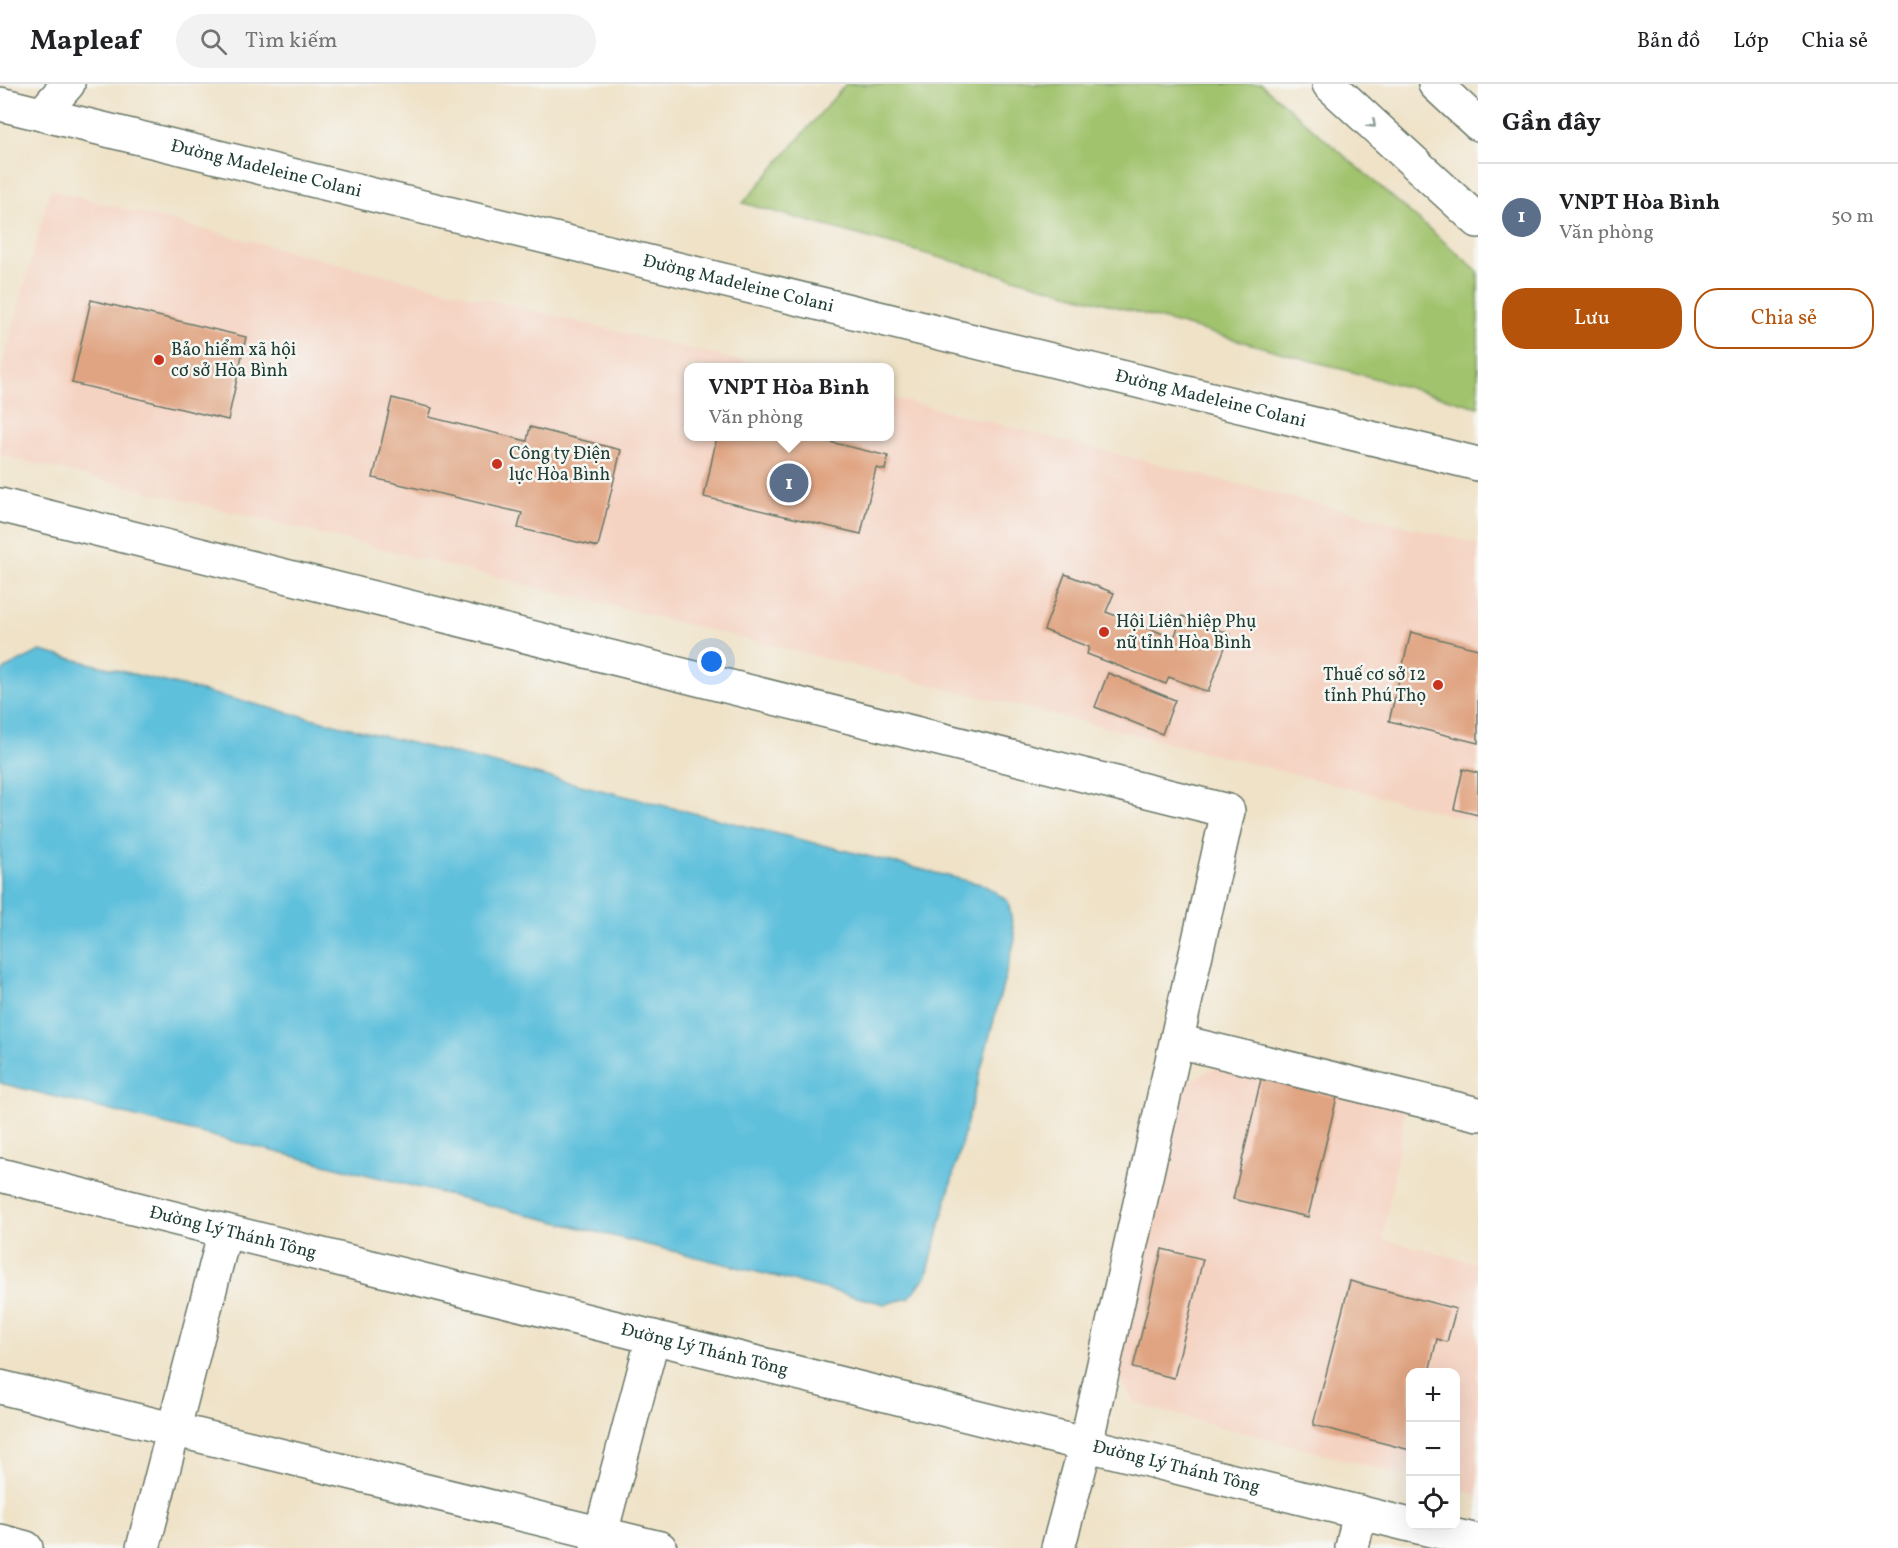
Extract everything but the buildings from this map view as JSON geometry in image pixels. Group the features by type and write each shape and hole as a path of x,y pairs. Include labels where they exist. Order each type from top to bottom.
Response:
{"street":[{"path":"42,114 68,84"},
{"path":"1329,84 1478,221"},
{"path":"1435,84 1478,124"},
{"name":"Đường Madeleine Colani","path":"0,104 1478,464"},
{"path":"0,505 1228,811 1086,1444 1058,1548"},
{"path":"1177,1041 1478,1114"},
{"name":"Đường Lý Thánh Tông","path":"0,1175 1406,1524"},
{"path":"143,1548 225,1231"},
{"path":"599,1541 653,1337"},
{"path":"0,1387 599,1541 660,1548"},
{"path":"1353,1548 1360,1512"},
{"name":"Đường Lý Thánh Tông","path":"1433,1530 1478,1541"},
{"path":"0,1541 26,1548"}],"shaded area":[{"path":"50,190 320,259 749,363 684,363 684,441 894,441 894,398 1478,544 1478,822 1286,772 0,455 0,376"},
{"path":"1224,1063 1406,1105 1383,1239 1478,1264 1478,1495 1460,1490 1460,1368 1406,1368 1406,1476 1136,1404 1113,1368 1181,1086"}],"green space":[{"path":"846,84 1261,84 1478,271 1478,407 743,203"}],"water":[{"path":"40,651 984,885 1008,901 1015,939 927,1275 909,1298 885,1304 0,1083 0,675 6,668"}],"place":[{"name":"Bảo hiểm xã hội cơ sở Hòa Bình","path":"159,360"},
{"name":"Công ty Điện lực Hòa Bình","path":"497,464"},
{"name":"VNPT Hòa Bình","path":"789,483"},
{"name":"Hội Liên hiệp Phụ nữ tỉnh Hòa Bình","path":"1104,632"},
{"name":"Thuế cơ sở 12 tỉnh Phú Thọ","path":"1438,685"}]}
